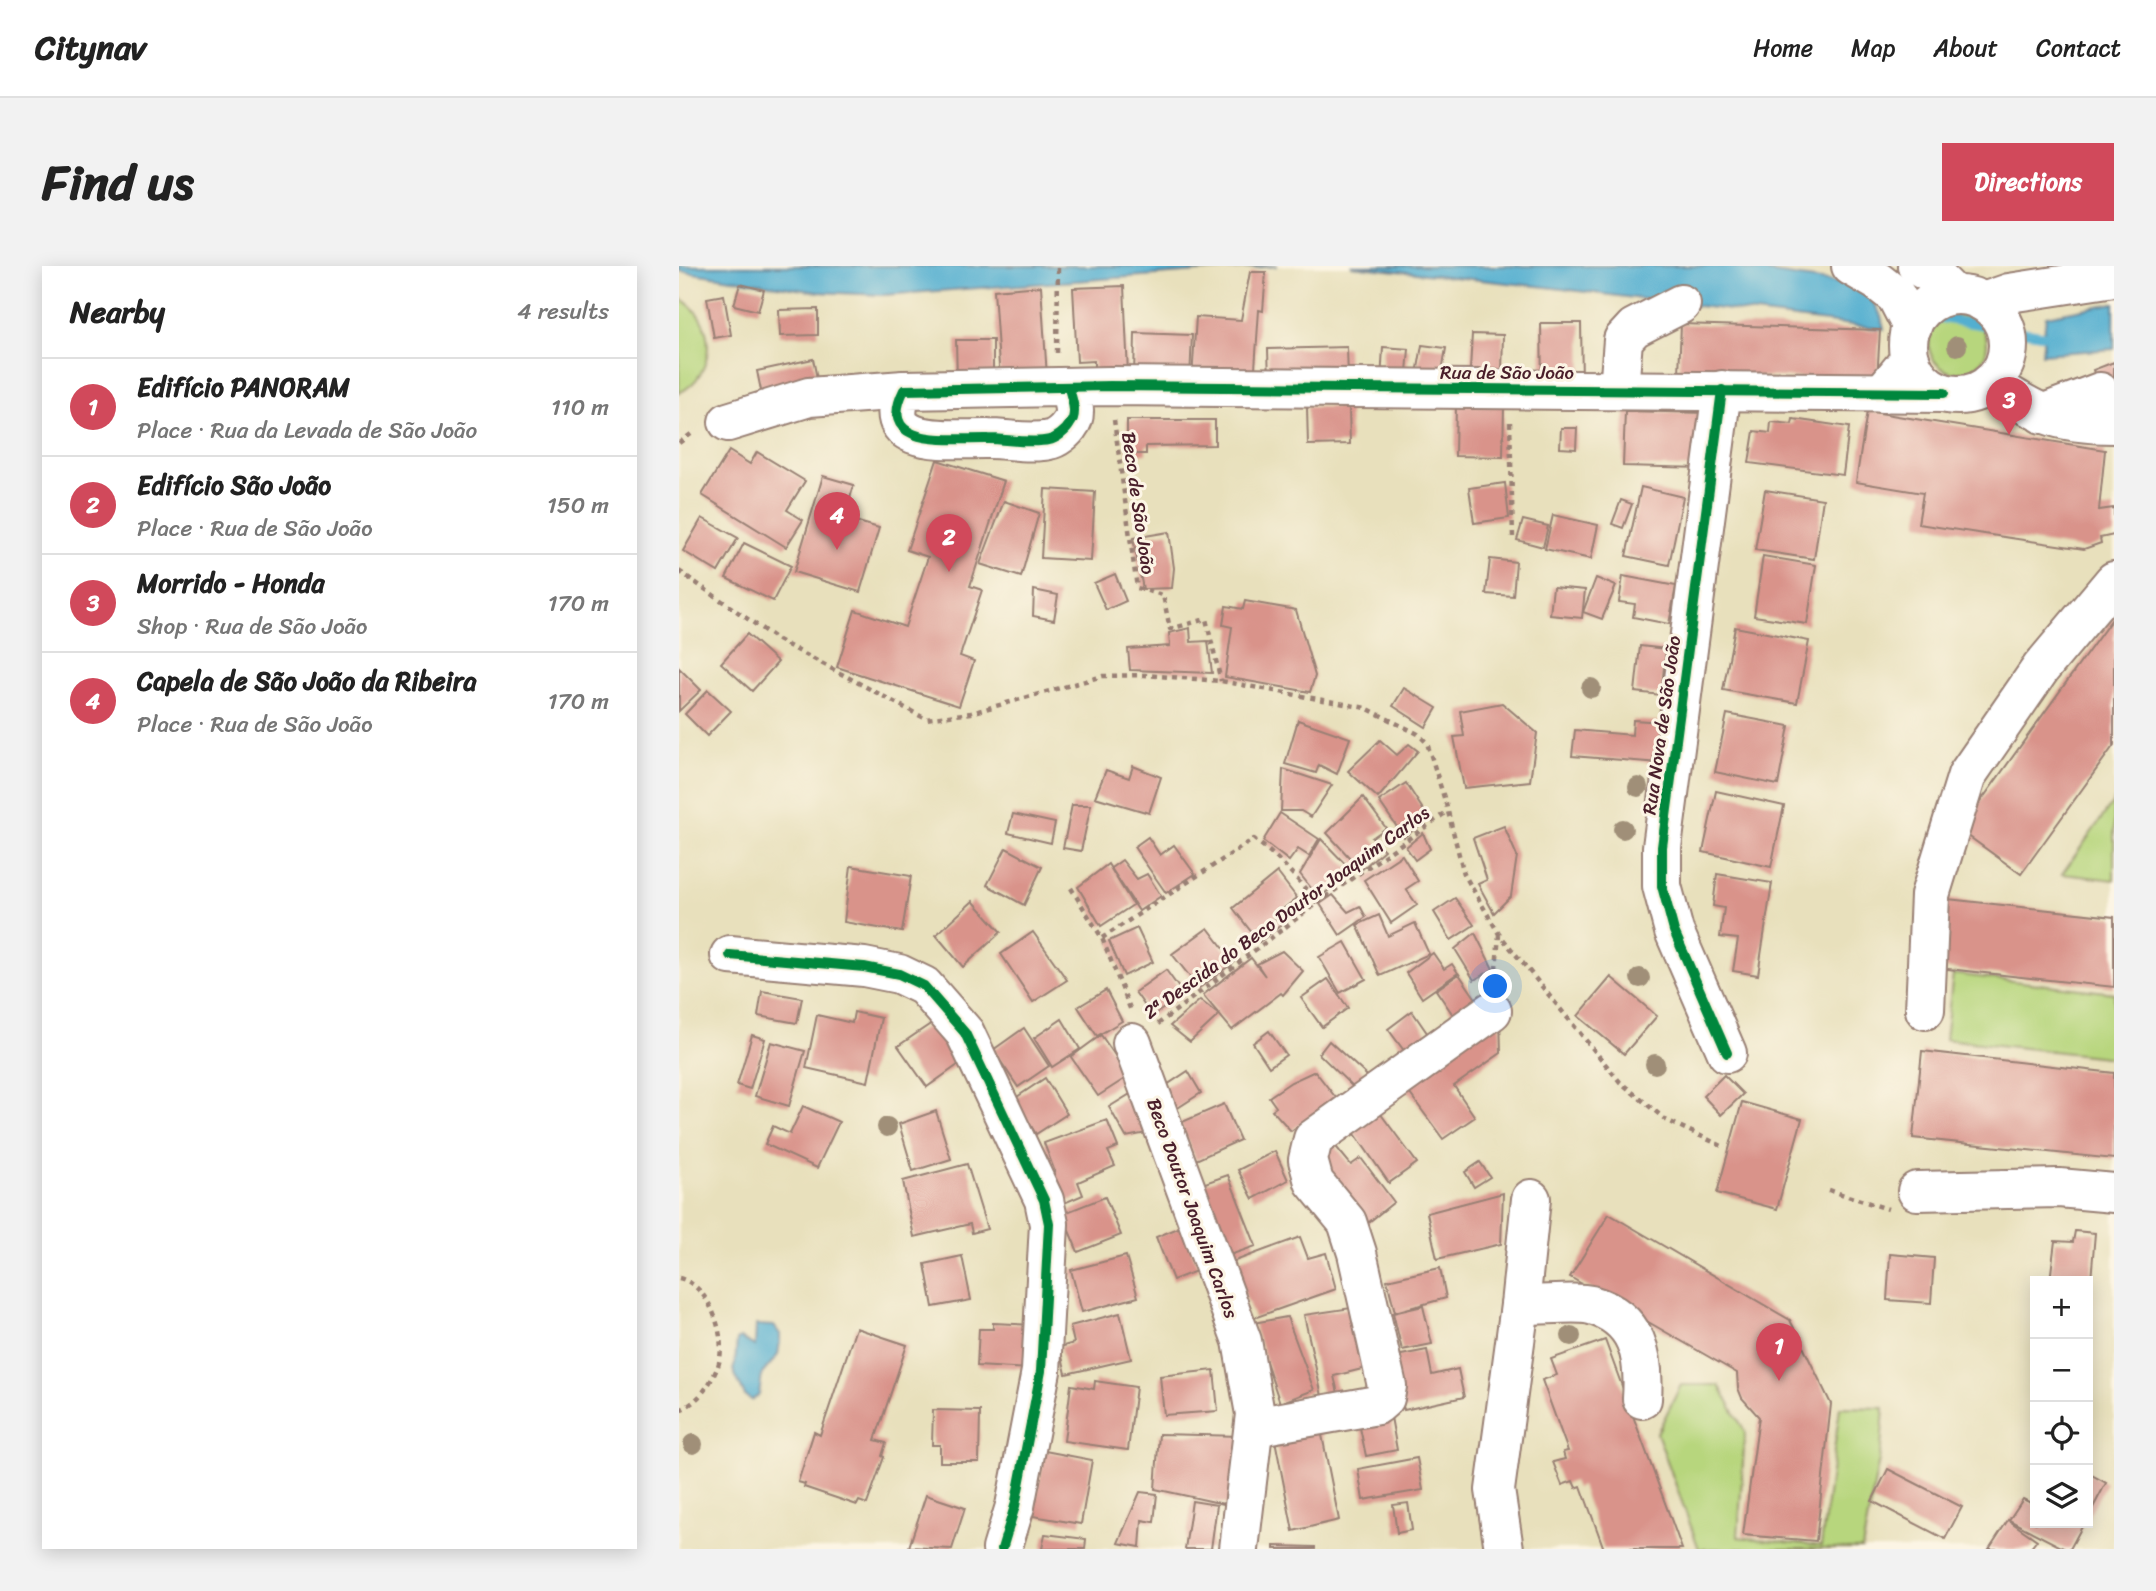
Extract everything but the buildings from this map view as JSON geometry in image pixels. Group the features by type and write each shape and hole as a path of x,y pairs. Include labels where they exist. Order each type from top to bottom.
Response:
{"street":[{"path":"1851,266 1927,310 1996,312 2004,326 1999,367 1969,394 1944,393 1923,381 1927,310"},
{"path":"1882,393 1927,310 2009,293 2114,277"},
{"path":"1619,390 1623,340 1635,328 1681,304"},
{"path":"1999,367 2042,414 2074,423 2107,408"},
{"name":"Rua de São João","path":"728,422 809,397 904,390 1110,386 1944,393"},
{"path":"904,390 896,406 897,420 907,431 933,440 1050,440 1072,423 1075,412 1062,388"},
{"name":"Rua Nova de São João","path":"1722,390 1662,847 1662,886 1674,931 1727,1053"},
{"path":"1926,1010 1930,895 1967,775 2041,668 2114,581"},
{"path":"730,955 864,967 899,974 924,986 965,1033 1044,1200 1049,1224 1041,1371 1015,1506 1002,1549"},
{"path":"1254,1427 1377,1405 1385,1398 1387,1386 1357,1253 1347,1222 1314,1182 1308,1160 1313,1139 1492,1011"},
{"name":"Beco Doutor Joaquim Carlos","path":"1137,1040 1242,1341 1255,1414 1239,1549"},
{"path":"1917,1191 2059,1188 2114,1193"},
{"path":"1504,1549 1495,1490 1531,1199"},
{"path":"1520,1304 1589,1305 1610,1314 1630,1329 1638,1345 1644,1374 1642,1399"}],"path":[{"path":"1058,266 1062,388"},
{"path":"1509,390 1513,538"},
{"path":"679,571 778,640 926,719 971,713 1103,676 1145,676 1221,681 1366,708 1418,734 1427,743 1464,874 1500,934 1620,1082 1666,1120 1722,1146"},
{"path":"1102,938 1254,839 1298,878 1317,904"},
{"path":"1072,888 1102,938 1137,1040"},
{"path":"1492,1011 1500,934"},
{"path":"1829,1190 1888,1209 1913,1212 1917,1191"},
{"path":"679,1278 688,1280 706,1298 716,1318 720,1341 719,1364 705,1389 691,1406 679,1410"}],"green space":[{"path":"679,298 692,307 701,319 708,346 701,373 679,393"},
{"path":"1958,315 1974,320 1982,328 1987,344 1982,360 1974,368 1958,373 1942,368 1934,360 1929,344 1934,328 1942,320"},
{"path":"2114,801 2114,880 2062,874"},
{"path":"1953,974 2114,993 2114,1058 1945,1039"},
{"path":"1681,1385 1719,1385 1745,1432 1738,1537 1821,1546 1840,1407 1884,1408 1881,1449 1862,1549 1699,1549 1657,1433"}],"water":[{"path":"679,266 1278,266 883,295 817,292 679,271"},
{"path":"1351,266 1728,266 1841,283 1858,289 1875,305 1884,329 1546,287"},
{"path":"2114,303 2114,349 2042,354 2046,316"},
{"path":"756,1325 774,1326 780,1334 780,1341 778,1355 762,1374 759,1395 752,1400 745,1396 733,1370 737,1340 740,1338 755,1346"}],"waterway":[{"path":"1919,315 2044,335 2054,333"}],"cycle path":[{"path":"1069,388 1074,416 1063,432 1049,440 1035,442 939,439 908,432 900,423 898,409 904,390 1110,386 1944,393"},
{"path":"1722,390 1662,847 1662,886 1674,931 1727,1053"},
{"path":"730,955 864,967 899,974 924,986 965,1033 1044,1200 1049,1224 1041,1371 1015,1506 1002,1549"}],"place":[{"name":"Morrido - Honda","path":"2009,435"},
{"name":"Capela de São João da Ribeira","path":"837,550"},
{"name":"Edifício São João","path":"949,572"},
{"name":"Edifício PANORAM","path":"1779,1381"}]}
